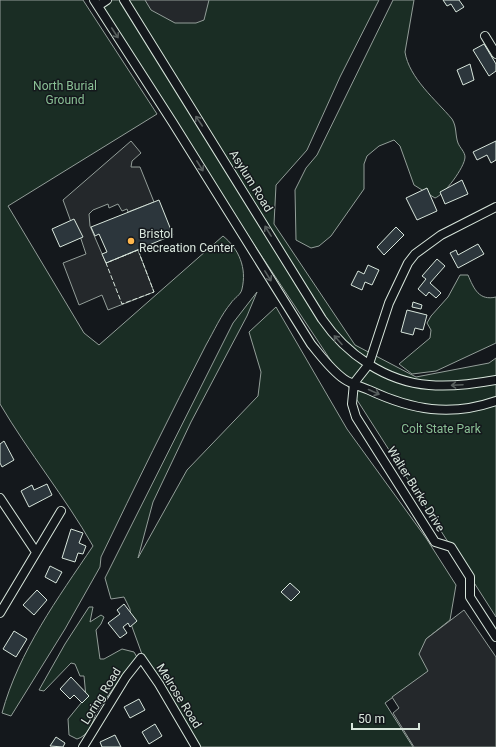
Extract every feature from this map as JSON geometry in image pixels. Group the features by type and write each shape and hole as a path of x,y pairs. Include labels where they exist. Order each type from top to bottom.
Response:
{"street":[{"path":"107,0 96,3 311,344 345,380 398,402 424,409 453,410 496,401"},
{"name":"Asylum Road","path":"124,0 329,329 347,349 368,364"},
{"path":"485,36 496,54"},
{"path":"354,383 368,364 392,297 400,279 415,254 441,235 496,207"},
{"path":"368,364 396,378 427,385 454,385 496,380"},
{"name":"Walter Burke Drive","path":"354,383 352,404 356,417 435,542 451,547 470,577 470,597 496,637"},
{"path":"0,498 36,552"},
{"path":"0,613 61,511"},
{"name":"Loring Road","path":"83,747 126,677 141,658"},
{"name":"Melrose Road","path":"141,658 159,684 196,747"}],"green space":[{"name":"North Burial Ground","path":"0,0 83,0 157,114 8,206 84,333 99,345 223,236 229,241 237,253 242,266 243,274 241,291 224,313 206,345 101,557 100,567 65,629 11,716 2,713 18,668 53,605 93,546 71,510 0,404"},
{"name":"Colt State Park","path":"92,0 379,0 340,77 307,150 276,185 274,224 355,345 416,377 489,363 496,358 496,617 359,403"},
{"path":"393,0 414,0 405,52 408,62 417,80 452,119 455,125 458,143 465,155 464,162 458,174 443,192 435,198 414,185 400,146 394,140 379,146 367,156 364,164 364,189 331,236 319,246 311,248 296,240 295,190 306,168 317,155"},
{"path":"460,275 468,275 475,289 481,295 490,298 496,297 496,343 436,371 412,374 399,364 430,338 431,330 427,323 431,316 448,297"},
{"path":"257,292 247,316 191,422 153,502 138,558 187,470 258,396 261,372 249,332 276,307 347,429 426,538 456,585 450,620 426,639 429,671 385,703 413,747 201,747 143,657 131,624 130,609 124,597 111,599 105,578 233,323"},
{"path":"89,607 93,607 90,622 101,615 104,617 96,630 100,659 104,659 122,649 134,652 138,659 126,670 96,713 92,725 87,732 77,739 69,735 68,719 86,697 84,676 80,676 75,664 71,663 44,691 39,690 65,644"}],"shaded area":[{"path":"145,0 209,0 204,20 196,23 175,23 151,10"},
{"path":"131,141 141,153 132,161 131,167 140,167 154,202 128,212 127,209 122,211 118,204 109,208 108,204 93,210 89,214 90,226 106,263 138,250 154,292 108,310 102,295 79,305 63,263 86,254 75,221 71,222 63,200"},
{"path":"464,610 496,657 496,747 414,747 393,713 399,708 392,697 428,671 419,654 426,639"}],"building":[{"path":"443,0 459,0 464,7 456,12 451,4 447,6"},
{"path":"484,44 496,64 496,71 489,76 473,50"},
{"path":"470,64 474,80 463,85 457,70"},
{"path":"496,141 496,160 491,163 487,155 477,160 473,152"},
{"path":"462,180 468,194 445,204 440,192"},
{"path":"427,188 437,211 417,220 406,198"},
{"path":"159,200 173,235 106,263 102,254 107,252 99,234 95,236 91,227"},
{"path":"74,219 83,237 60,247 52,229"},
{"path":"396,227 404,235 384,255 377,247"},
{"path":"478,244 484,254 458,268 450,253 456,250 458,255"},
{"path":"437,259 445,266 430,283 441,293 436,298 429,292 426,296 418,289 426,279 422,276"},
{"path":"368,265 379,270 372,285 365,282 362,290 351,285 358,271 364,274"},
{"path":"413,302 422,305 421,309 412,307"},
{"path":"407,310 427,315 423,330 415,328 413,335 401,332"},
{"path":"4,441 14,460 2,467 0,463 0,444"},
{"path":"47,484 52,495 29,507 21,491 32,485 34,490"},
{"path":"71,529 83,533 79,543 86,546 83,554 78,553 75,562 62,558"},
{"path":"50,566 62,572 56,583 45,577"},
{"path":"290,583 300,592 291,601 281,592"},
{"path":"37,590 47,600 34,615 23,605"},
{"path":"124,604 137,621 130,627 128,623 123,627 127,633 120,638 108,623 120,614 117,610"},
{"path":"14,631 27,639 16,657 3,649"},
{"path":"71,677 89,696 82,703 74,695 70,699 60,689"},
{"path":"139,699 145,710 130,718 124,707"},
{"path":"155,724 162,736 149,744 142,732"},
{"path":"115,735 121,747 102,747 100,742"},
{"path":"56,737 65,743 63,747 50,746"}],"fence":[{"path":"138,250 154,292 122,304 106,263 138,250"}],"place":[{"name":"Bristol Recreation Center","path":"131,241"}]}
